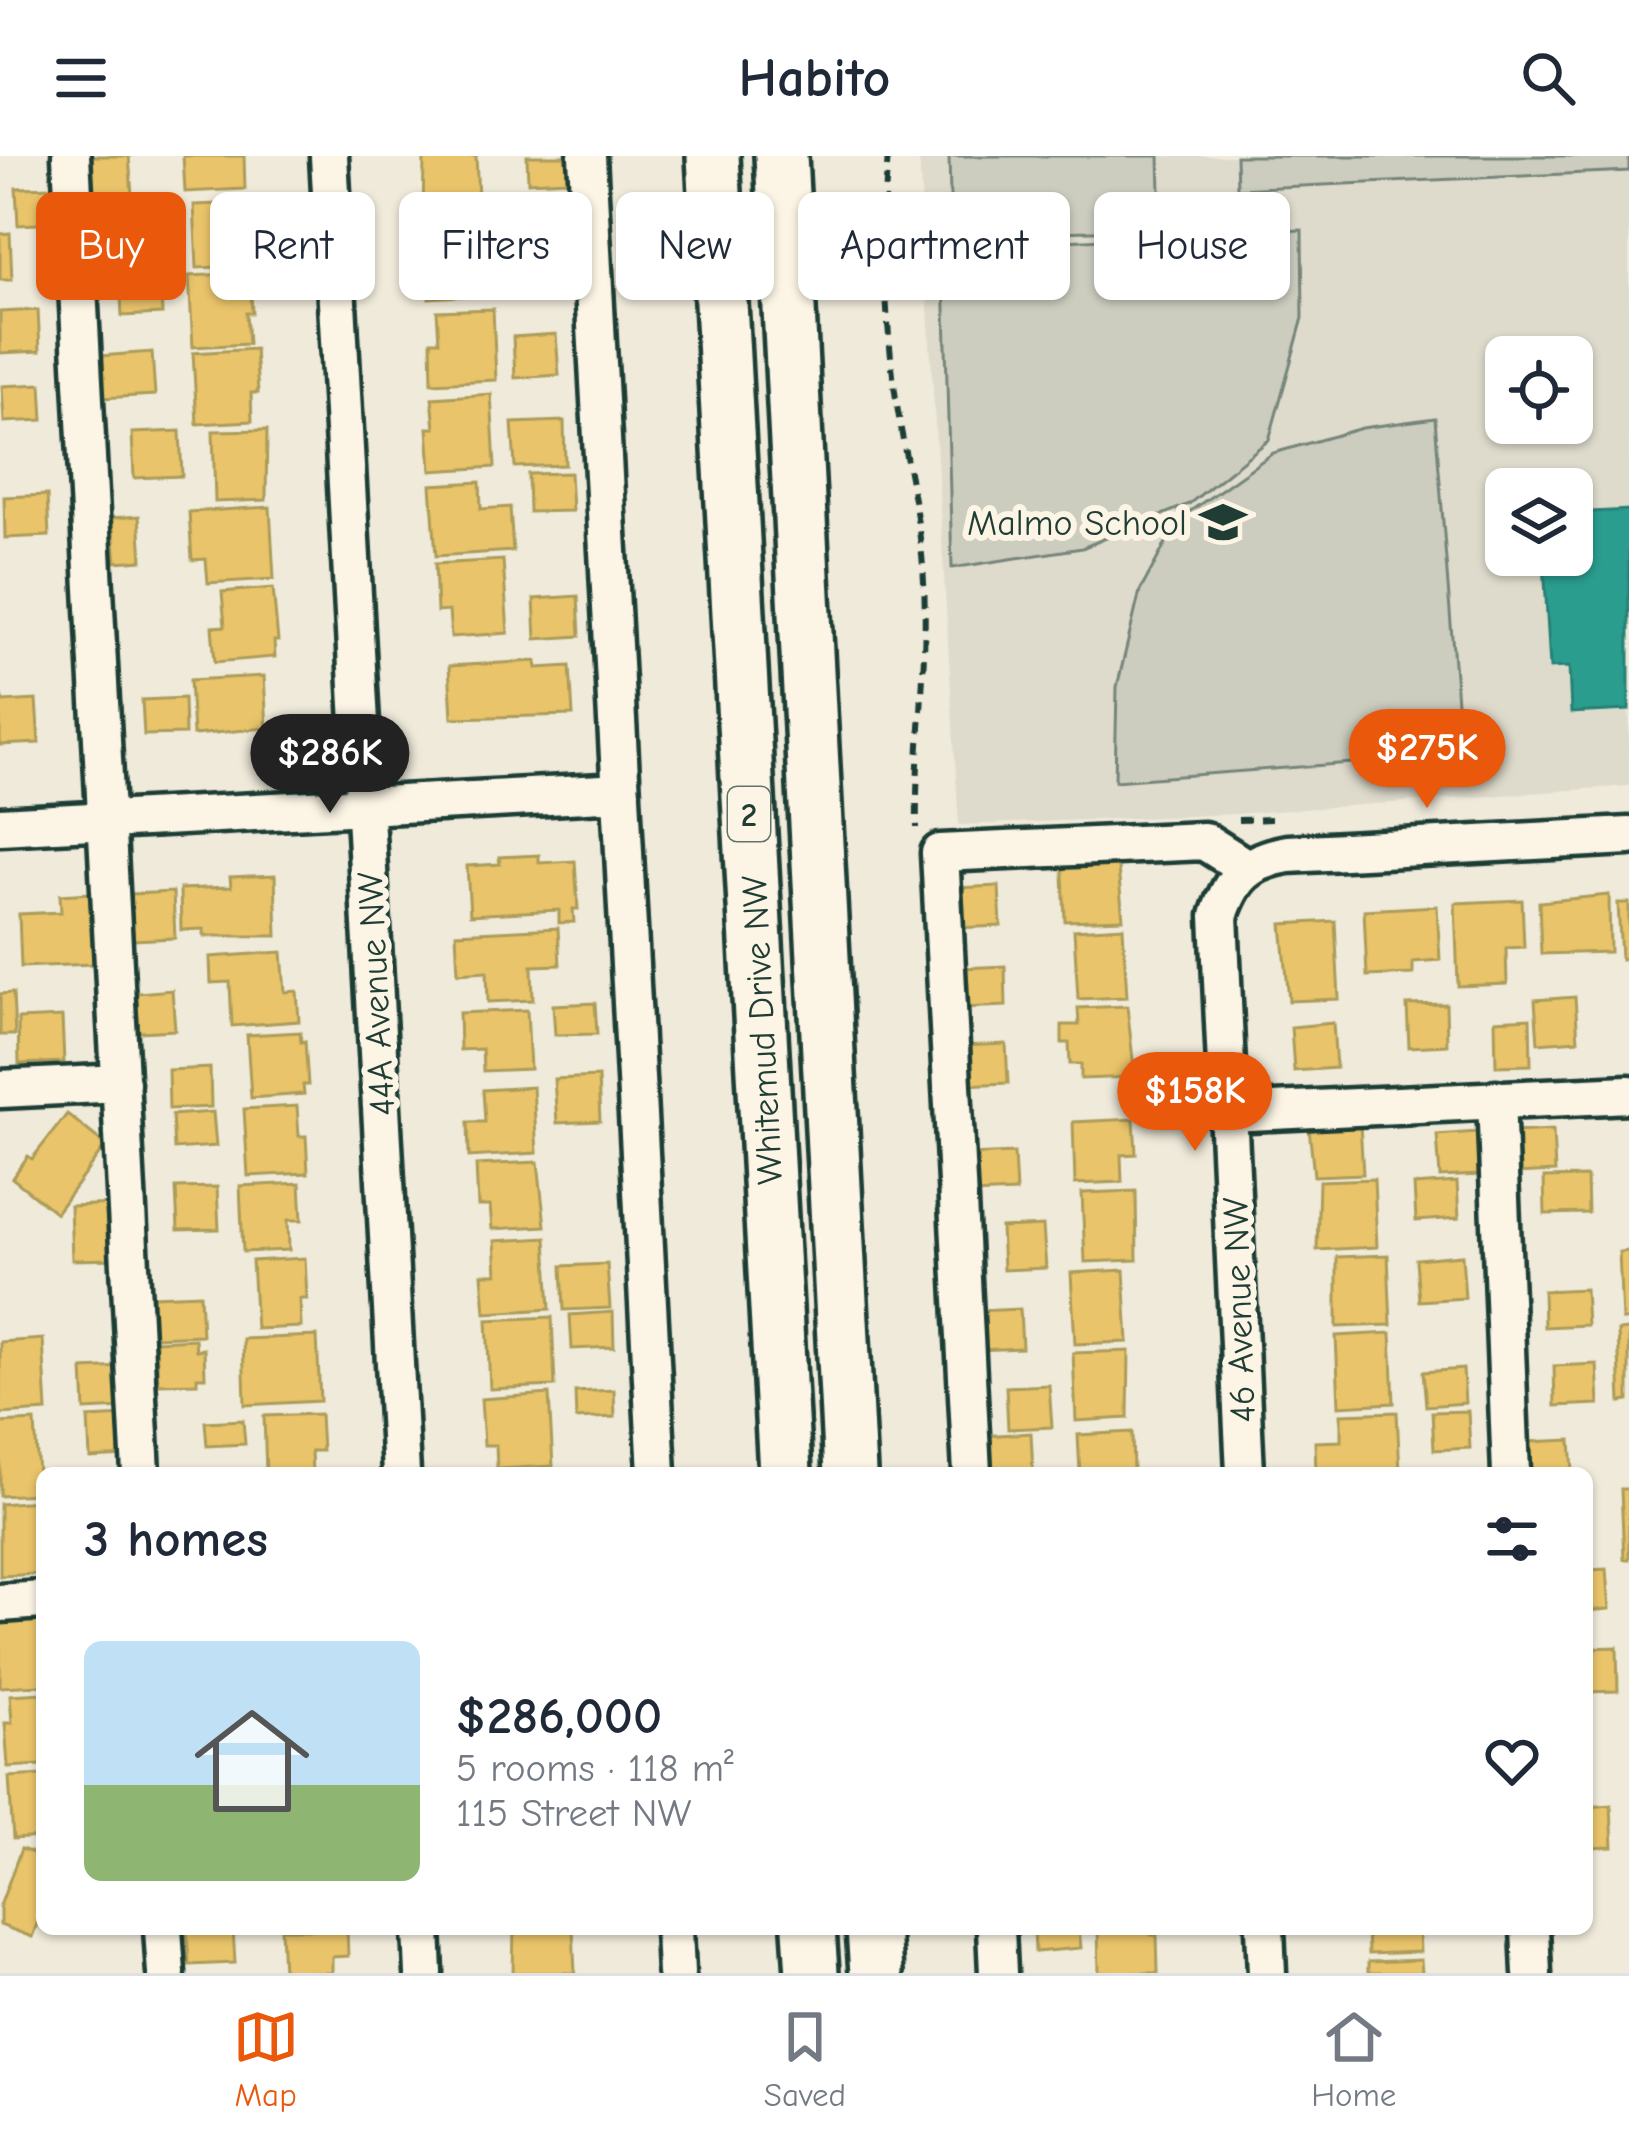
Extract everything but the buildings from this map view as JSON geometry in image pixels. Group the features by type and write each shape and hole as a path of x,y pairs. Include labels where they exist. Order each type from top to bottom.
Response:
{"highway":[{"name":"Whitemud Drive NW","path":"713,156 785,1467"},
{"name":"Whitemud Drive NW","path":"781,156 850,1467"},
{"path":"809,1935 812,1973"},
{"path":"873,1935 876,1973"}],"street":[{"path":"71,156 142,1467"},
{"name":"44A Avenue NW","path":"329,156 401,1467"},
{"path":"587,156 656,1467"},
{"path":"0,826 621,792"},
{"path":"972,1467 940,853 1204,842 1245,867 1288,854 1629,836"},
{"name":"46 Avenue NW","path":"1245,867 1232,881 1219,916 1245,1467"},
{"path":"0,1089 121,1083"},
{"path":"1229,1113 1629,1094"},
{"path":"1496,1099 1511,1467"},
{"path":"0,1603 36,1600"},
{"path":"164,1935 166,1973"},
{"path":"422,1935 424,1973"},
{"path":"674,1935 676,1973"},
{"path":"996,1935 998,1973"},
{"path":"1265,1935 1267,1973"},
{"path":"1530,1935 1532,1973"}],"path":[{"path":"888,156 888,314 925,595 917,838"}],"shaded area":[{"name":"Malmo School","path":"919,156 1629,156 1629,786 1234,814 959,825 928,300 1070,300 1070,192 921,192"},
{"path":"949,156 1159,156 1160,192 1094,192 1094,231 1070,232 1070,192 950,192"},
{"path":"1236,156 1629,156 1629,171 1237,189"},
{"path":"1302,230 1303,318 1269,440 1189,504 1082,548 952,568 945,300 1070,300 1070,241 1094,240 1094,300 1290,300 1290,231"},
{"path":"1435,418 1459,728 1429,757 1115,781 1117,687 1140,591 1179,519 1273,453 1362,428"}],"place":[{"name":"Malmo School","path":"1223,522"}]}
